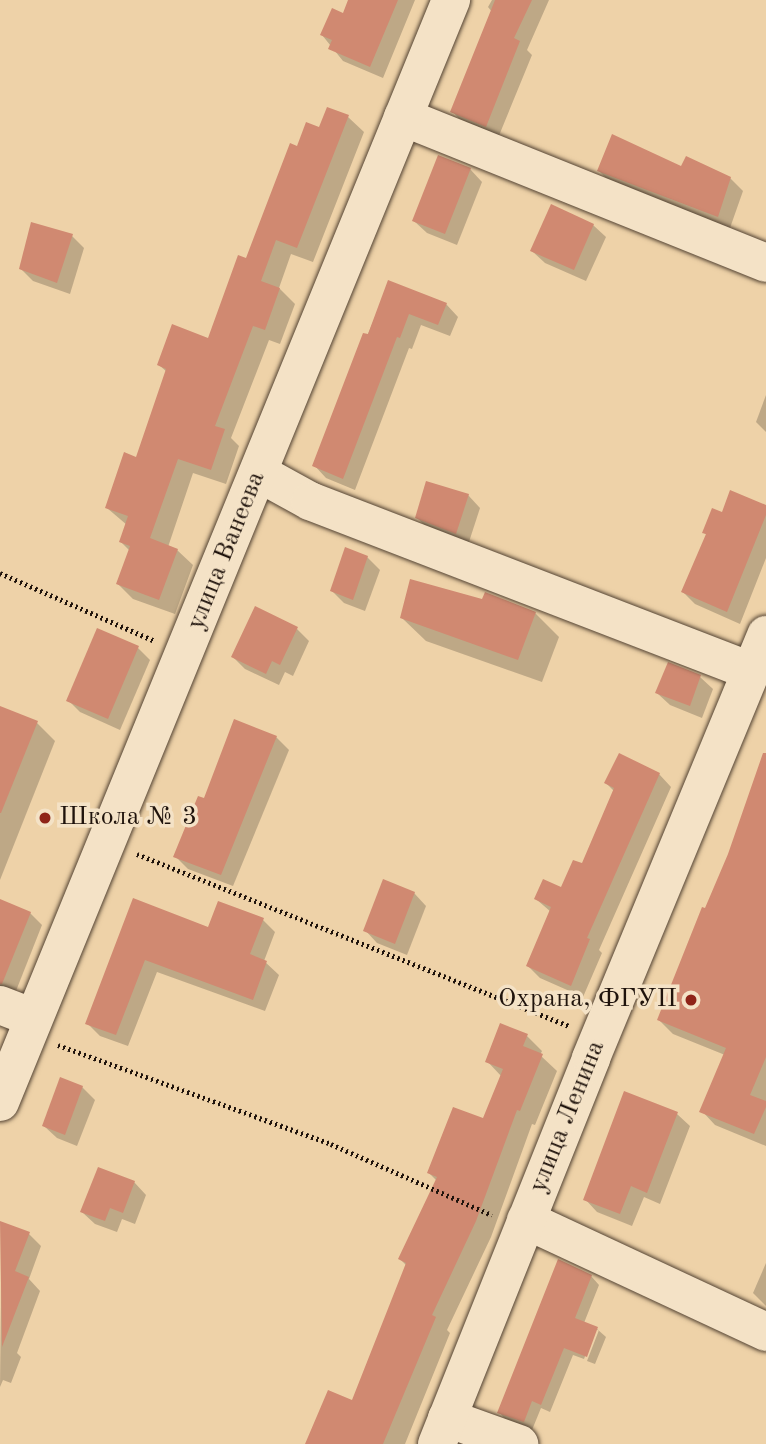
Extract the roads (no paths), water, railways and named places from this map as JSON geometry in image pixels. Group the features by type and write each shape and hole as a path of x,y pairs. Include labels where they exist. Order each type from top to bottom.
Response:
{"street":[{"name":"улица Ванеева","path":"0,1102 20,1019 107,842 451,0"},
{"path":"403,117 766,263"},
{"path":"259,472 310,501 751,671"},
{"name":"улица Ленина","path":"442,1431 766,635"},
{"path":"525,1224 766,1332"},
{"path":"442,1431 519,1444"}],"place":[{"name":"Школа № 3","path":"45,818"},
{"name":"Охрана, ФГУП","path":"691,1000"}]}
